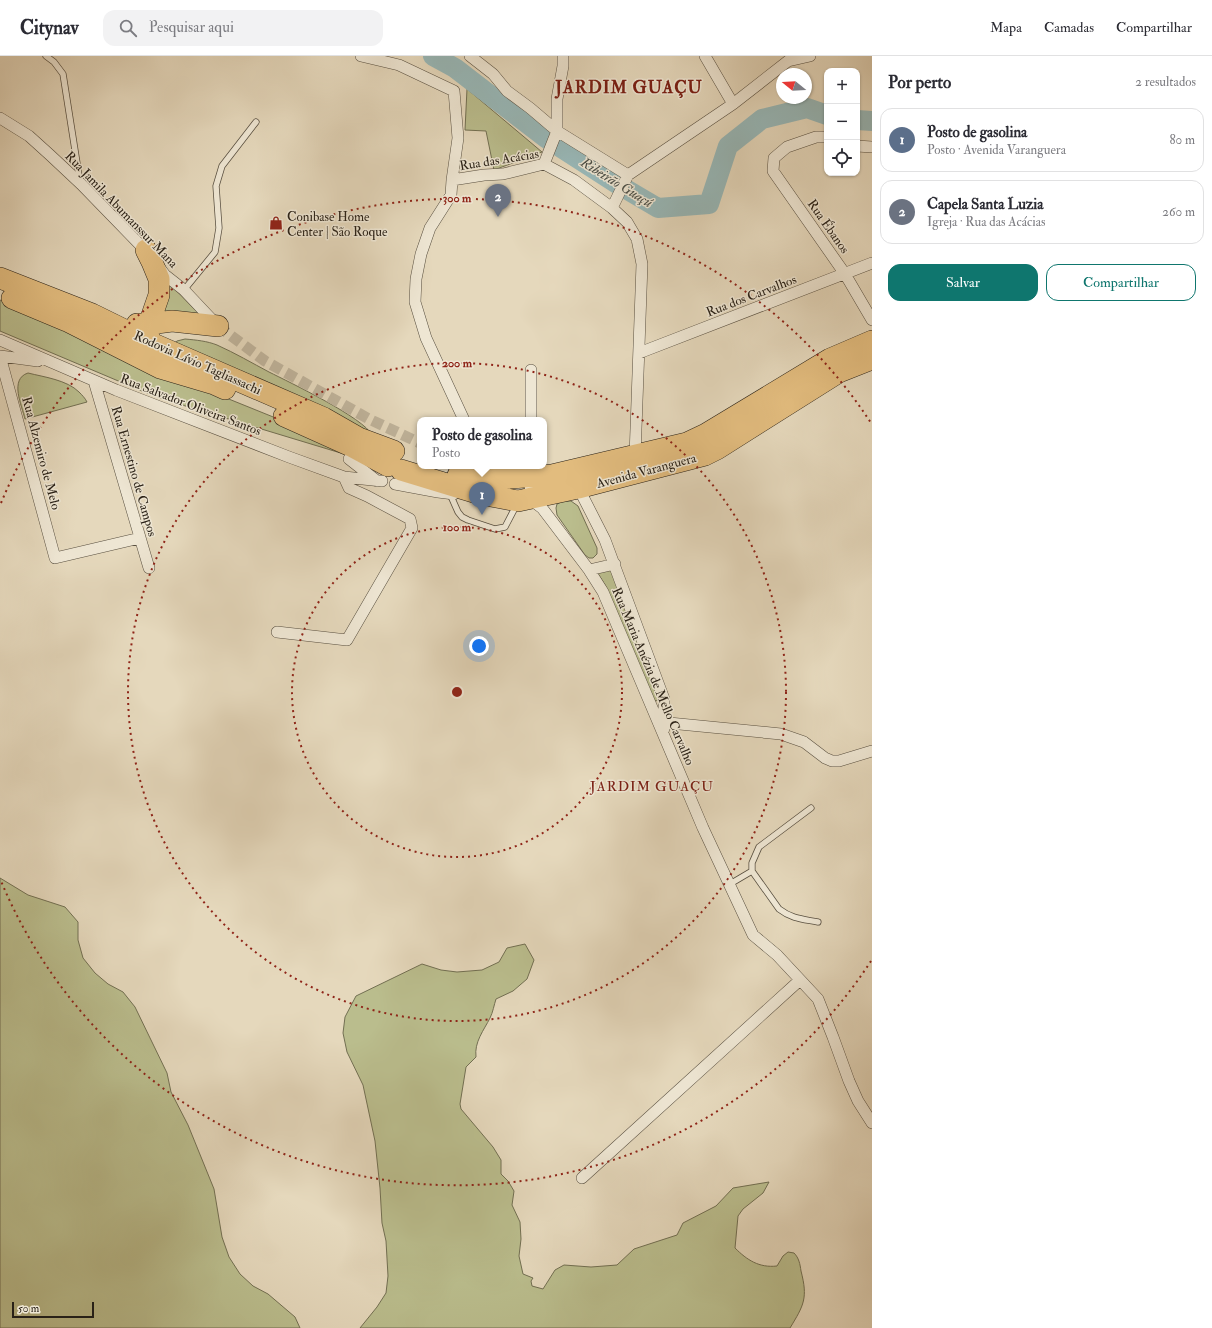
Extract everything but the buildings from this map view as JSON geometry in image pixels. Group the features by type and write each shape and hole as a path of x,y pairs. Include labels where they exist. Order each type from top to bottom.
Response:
{"highway":[{"path":"146,250 159,279 159,295 149,333 148,351 151,359 160,368"},
{"path":"0,278 114,324 149,333 172,321 218,326"},
{"name":"Rodovia Lívio Tagliassachi","path":"0,293 66,321 160,368 214,384 351,453 395,469"},
{"name":"Rodovia Lívio Tagliassachi","path":"149,333 324,418 359,438 395,469"},
{"name":"Avenida Varanguera","path":"395,469 480,494 524,500 635,456 687,443 706,434 830,359 872,340"},
{"name":"Avenida Varanguera","path":"436,469 483,480 531,472 576,479 705,455 717,449 839,372 872,359"}],"street":[{"path":"361,56 398,65 454,91 458,138 452,180"},
{"path":"470,56 493,74 507,91 530,108 556,134 626,179"},
{"path":"544,164 556,134 557,98 563,66 563,56"},
{"path":"705,56 733,104"},
{"path":"635,456 642,264 637,239 627,222 612,208 618,194 626,179 733,104 788,61 810,56"},
{"name":"Rua Jamila Abumanssur Mana","path":"0,118 29,136 81,184 146,250 165,275 184,290 218,326"},
{"name":"Rua Ébanos","path":"824,137 816,137 787,147 774,158 773,171 845,274 872,320"},
{"path":"860,146 872,146"},
{"name":"Rua das Acácias","path":"463,417 426,338 415,302 416,279 421,254 430,228 451,195 452,180 484,175 503,174 544,164 574,180 612,208"},
{"name":"Rua dos Carvalhos","path":"639,353 872,263"},
{"name":"Rua Salvador Oliveira Santos","path":"0,340 94,381 344,477 395,469 431,491 464,495 480,494"},
{"path":"0,356 56,364"},
{"name":"Rua Alzemiro de Melo","path":"0,356 3,372 55,558 140,538"},
{"path":"531,370 531,417"},
{"name":"Rua Ernestino de Campos","path":"94,381 149,568"},
{"path":"277,632 347,640 412,528 410,519 368,496 349,488 344,477 351,453"},
{"path":"524,500 531,472"},
{"path":"576,479 615,564 664,699 661,722 781,734 804,742 832,761 839,761 872,751"},
{"name":"Rua Maria Anézia de Mello Carvalho","path":"524,500 542,508 589,570 603,592 661,722 664,734 703,828 753,935 777,955 818,1000 849,1081 858,1101 872,1123"},
{"path":"589,570 615,564"},
{"path":"582,1178 800,980"}],"lane":[{"path":"46,56 54,62 63,74 81,184"},
{"path":"184,290 215,252 219,228 216,186 222,166 256,122"},
{"path":"450,494 458,512 462,517 495,529 505,527 524,500"},
{"path":"811,808 759,847 752,863 752,871 779,909 793,918 818,922"},
{"path":"730,884 752,871"}],"green space":[{"path":"467,89 542,152 494,170 486,131 465,130"},
{"path":"164,278 204,319 159,316"},
{"path":"0,300 63,326 157,370 340,444 344,454 169,401 0,331"},
{"path":"185,339 201,341 224,348 341,410 355,419 372,435 172,345 177,341"},
{"path":"28,373 62,382 79,392 87,402 25,419 18,393 18,387 22,376"},
{"path":"563,501 571,501 578,506 597,548 597,554 593,558 589,558 585,555 557,515 557,504"},
{"path":"611,568 658,697 658,700 656,701 653,699 605,585 597,572"},
{"path":"0,878 28,895 65,907 78,922 78,940 83,958 95,973 108,984 123,992 135,1007 167,1073 171,1092 188,1125 214,1189 222,1237 229,1257 240,1274 253,1286 268,1294 295,1317 300,1328 0,1328"},
{"path":"525,944 534,960 527,979 513,991 496,999 491,1016 476,1046 476,1057 466,1067 460,1104 461,1109 493,1147 501,1160 501,1174 508,1181 514,1191 512,1205 520,1222 521,1239 519,1256 523,1274 533,1278 531,1281 532,1286 543,1289 555,1270 564,1265 591,1267 617,1265 634,1249 677,1235 683,1223 716,1206 733,1188 769,1182 763,1193 743,1209 738,1216 735,1248 754,1262 765,1266 777,1266 783,1256 788,1252 796,1255 803,1280 804,1295 799,1313 790,1328 360,1328 386,1293 388,1276 386,1241 382,1223 375,1141 363,1085 347,1052 343,1033 345,1017 356,996 422,964 441,970 457,972 482,970 499,962 507,948"}],"waterway":[{"name":"Ribeirão Guaçú","path":"433,56 455,68 546,138 658,208 709,204 728,146 762,119 807,108 824,114"},
{"name":"Ribeirão Guaçú","path":"860,120 872,121"}],"tunnel":[{"path":"218,326 265,361 369,419 417,442"}],"place":[{"name":"Capela Santa Luzia","path":"498,217"},
{"name":"Conibase Home Center | São Roque","path":"276,223"},
{"name":"Posto de gasolina","path":"482,515"}],"district":[{"name":"JARDIM GUAÇU","path":"629,87"},
{"name":"JARDIM GUAÇU","path":"652,786"}]}
